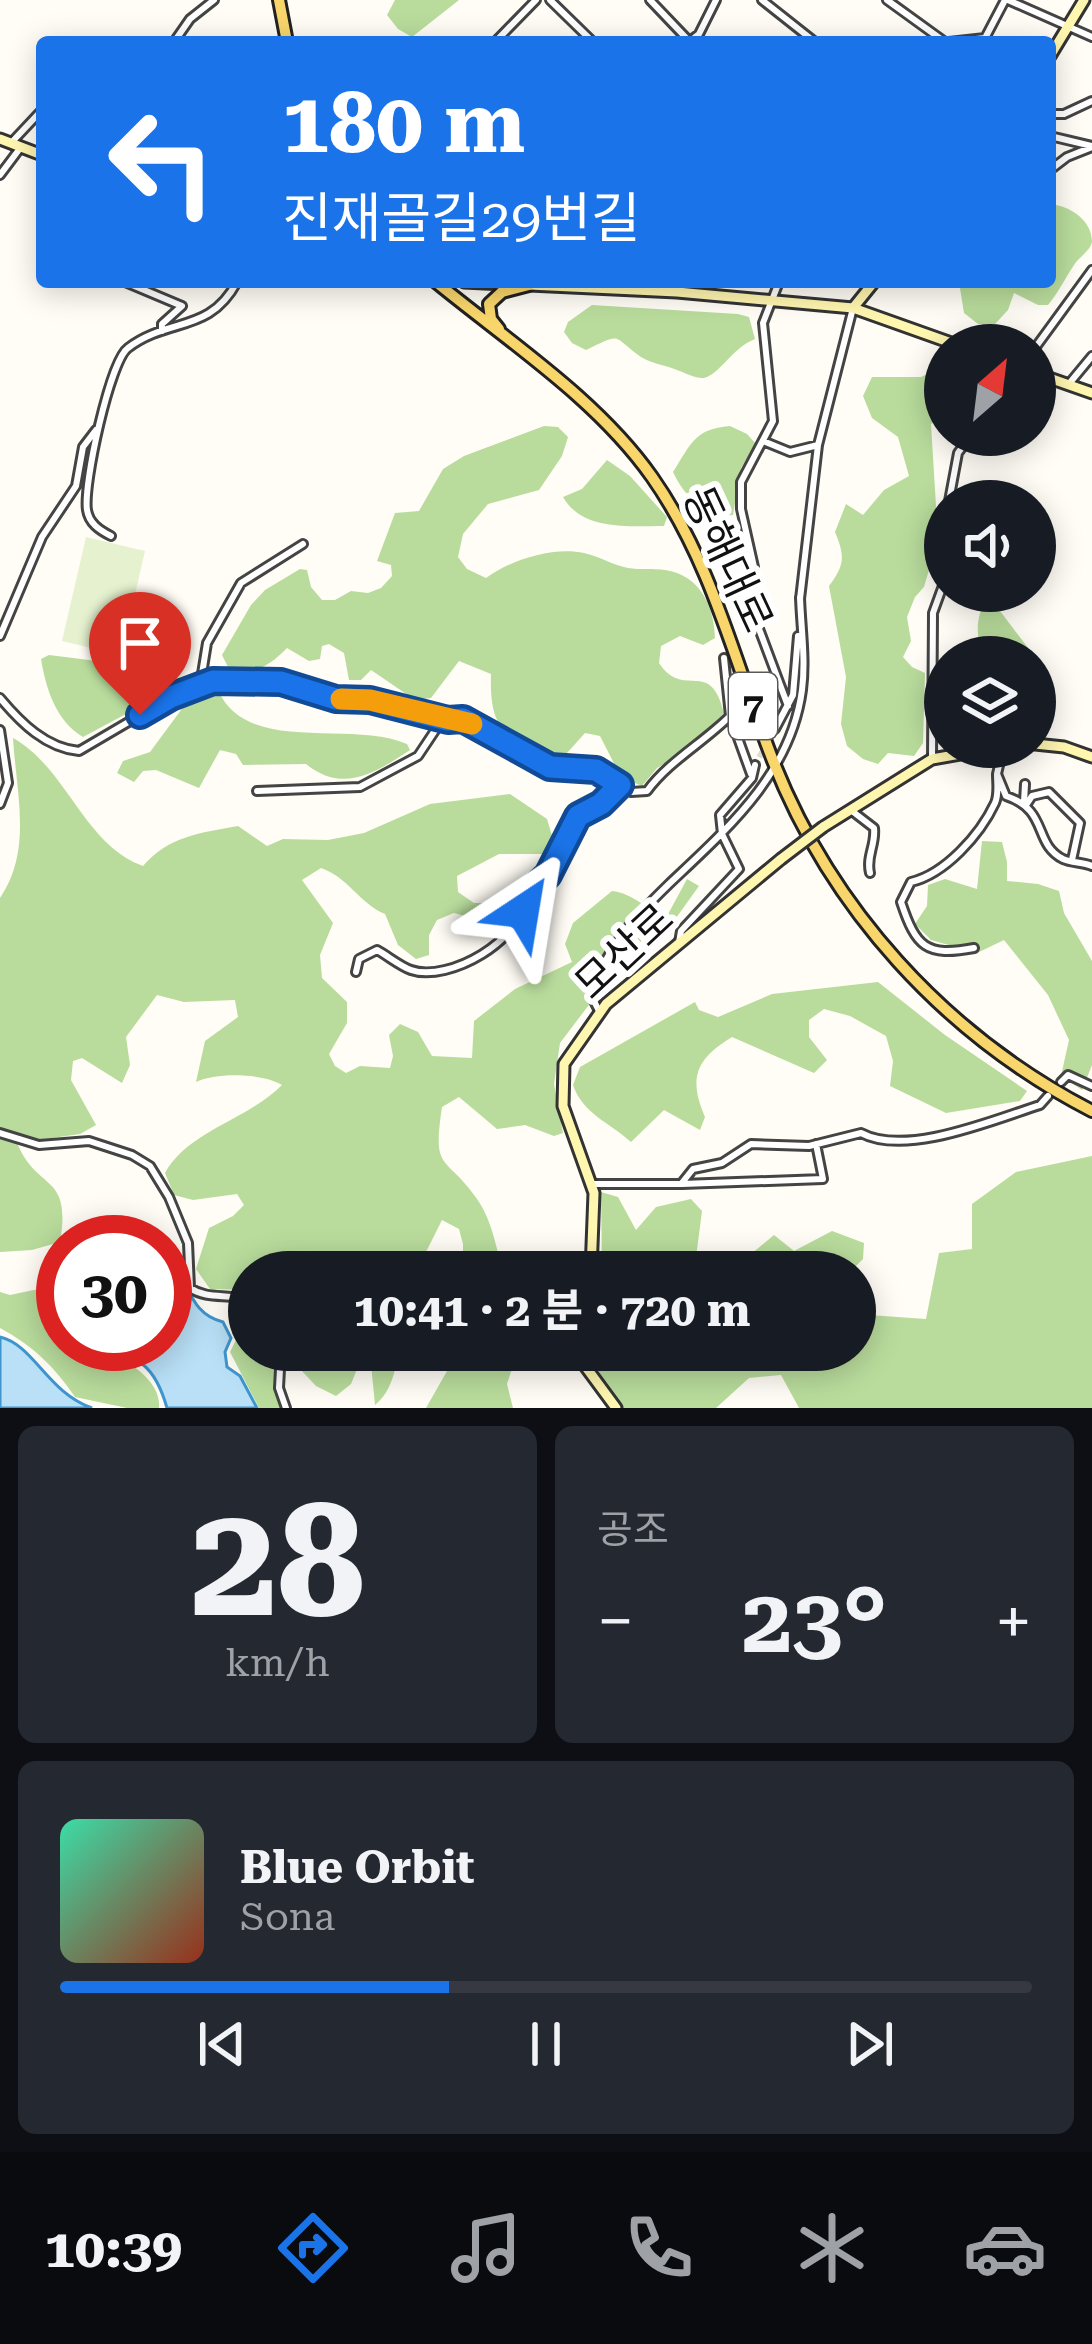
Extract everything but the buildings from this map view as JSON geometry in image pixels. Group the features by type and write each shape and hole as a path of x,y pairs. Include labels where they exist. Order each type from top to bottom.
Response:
{"main road":[{"path":"279,0 285,36"},
{"name":"동해대로","path":"443,288 583,402 621,440 670,507 704,568 775,766 818,855 865,925 942,1008 1030,1075 1092,1111"},
{"path":"513,345 491,319 489,304 502,292 517,288"}],"street":[{"path":"178,36 214,0"},
{"path":"501,36 536,0"},
{"path":"550,0 586,36"},
{"path":"650,0 685,36"},
{"path":"696,36 716,0"},
{"path":"762,0 807,36"},
{"path":"886,0 938,36"},
{"path":"986,36 1007,0 1092,37"},
{"path":"1056,46 1084,0"},
{"path":"1056,114 1092,100"},
{"path":"0,175 11,143 36,116"},
{"path":"1056,137 1092,146"},
{"path":"1056,165 1092,146"},
{"path":"1053,324 1092,271"},
{"path":"139,288 182,306 162,324 162,331"},
{"path":"111,536 96,529 86,512 92,452 113,367 123,350 215,313 233,288"},
{"path":"684,288 853,308 924,333"},
{"path":"777,288 764,323 772,421 741,482 740,509 754,567 744,589 788,706"},
{"path":"775,728 793,694 818,446 853,308 869,288"},
{"path":"1069,385 1092,356"},
{"path":"1056,380 1092,393"},
{"path":"0,636 4,615 42,537 76,486 83,447 103,422"},
{"path":"763,442 790,452 818,446"},
{"path":"200,686 207,643 241,583 303,544"},
{"path":"600,1013 591,995 626,925 722,834 762,790 775,766 793,728 801,693 800,597"},
{"path":"724,658 730,716 752,778"},
{"path":"0,698 40,737 64,750 80,751 171,697 213,681 281,682 336,699 370,700 463,719 550,767 596,770 631,792 647,791 665,767 681,760 730,716"},
{"path":"257,791 360,787 418,756 443,718"},
{"path":"0,730 8,783 0,804"},
{"path":"1056,746 1092,758"},
{"name":"모산로","path":"591,1251 591,1184 563,1106 564,1064 600,1013 679,942 823,827 924,764"},
{"path":"679,942 681,931 739,869 722,834 719,815 752,778 755,765"},
{"path":"974,948 944,953 922,943 910,930 901,902 911,882 927,878 958,853 994,806 998,768"},
{"path":"997,774 1006,796 1025,803 1040,821 1042,837 1064,859 1092,866"},
{"path":"1024,784 1025,803"},
{"path":"356,972 359,959 377,950 412,971 438,972 488,950 514,930 523,898 548,875 578,816 601,804 620,785"},
{"path":"1025,803 1049,792 1065,805 1079,823 1072,860"},
{"path":"849,809 874,828 870,874"},
{"path":"1061,1082 1068,1075 1092,1086"},
{"path":"681,1184 693,1169 722,1163 752,1144 816,1144 861,1133 876,1141 948,1133 1040,1106 1048,1096"},
{"path":"0,1133 39,1145 89,1141 144,1162 156,1173 188,1243 190,1288 208,1296 228,1297"},
{"path":"591,1184 823,1179 816,1144"},
{"path":"280,1371 279,1388 286,1408"},
{"path":"589,1371 616,1408"}],"green space":[{"path":"395,0 459,0 413,36 398,29 387,15"},
{"path":"1056,205 1085,222 1092,242 1048,305 1014,293 1008,310 995,324 978,324 964,313 960,288 1056,288"},
{"path":"592,305 738,314 749,317 755,339 710,376 697,377 645,359 616,339 586,350 572,343 564,332 568,322"},
{"path":"872,377 921,377 924,456 933,456 934,480 924,480 924,587 907,617 911,641 903,657 924,673 923,743 914,756 888,753 878,764 847,746 841,724 846,677 829,586 842,560 835,532 846,504 863,515 884,490 909,476 898,437 872,418 863,396"},
{"path":"544,426 558,427 568,437 562,456 539,490 488,504 463,534 458,557 467,569 486,578 533,556 572,551 628,568 677,573 696,585 712,615 715,638 703,645 680,636 661,646 659,663 678,679 711,686 724,713 685,753 657,768 642,786 621,777 600,736 585,733 558,763 514,739 498,722 491,674 459,661 431,698 415,700 371,670 361,680 349,680 344,653 329,644 322,646 320,659 309,661 287,648 260,668 228,667 222,655 265,590 300,569 307,570 311,587 322,600 381,588 392,576 391,565 377,561 395,513 419,511 443,469 464,456"},
{"path":"730,426 756,444 741,468 733,515 723,515 697,504 673,472 701,434"},
{"path":"607,460 630,476 667,517 664,526 608,524 571,508 563,497 582,489"},
{"path":"86,537 145,551 121,655 62,641"},
{"path":"1001,612 1019,636 979,636 980,614"},
{"path":"49,655 145,667 182,679 180,685 83,737 54,703 41,659"},
{"path":"218,690 232,710 252,723 302,732 384,737 407,744 410,750 371,772 346,779 333,778 306,764 243,765 236,754 220,750 199,788 156,770 143,771 134,782 117,773 123,761 150,752 184,706 202,693"},
{"path":"13,738 48,768 105,841 143,866 174,842 211,831 238,826 267,846 283,839 328,840 364,833 430,804 510,794 547,819 553,839 546,854 499,854 457,876 458,892 474,903 514,903 515,925 505,934 499,925 454,913 437,920 429,935 429,955 416,959 398,945 385,914 339,878 321,868 302,880 333,923 320,955 322,978 347,1002 347,1023 329,1054 346,1073 360,1066 390,1068 389,1035 400,1024 418,1032 432,1056 472,1058 474,1021 515,989 572,962 565,944 573,923 612,891 667,916 687,879 699,886 676,918 632,948 560,1043 554,1084 563,1133 554,1136 525,1125 497,1129 459,1097 442,1107 440,1153 482,1207 497,1251 463,1251 459,1229 442,1220 426,1251 228,1251 228,1289 210,1289 196,1269 209,1228 244,1205 237,1194 193,1200 174,1195 165,1173 188,1146 282,1085 239,1075 196,1082 205,1041 238,1017 235,1000 184,1002 157,995 126,1037 130,1065 122,1083 82,1058 73,1061 71,1080 96,1125 80,1134 17,1143 25,1159 57,1193 62,1215 36,1215 36,1249 0,1252 0,898 16,860 20,820"},
{"path":"982,841 1002,842 1007,881 1059,891 1064,913 1092,961 1092,1065 1082,1090 1061,1076 1069,1040 1048,995 1004,940 977,953 931,940 915,924 927,906 928,885 945,879 977,889"},
{"path":"878,982 1027,1091 1020,1101 946,1113 890,1086 893,1061 886,1036 850,1016 824,1009 809,1020 809,1037 827,1060 814,1073 732,1037 710,1053 697,1080 705,1117 700,1130 664,1110 631,1142 590,1111 573,1085 580,1067 695,1002 699,1010 718,1017 772,994"},
{"path":"1092,1156 1092,1408 799,1408 781,1375 749,1378 716,1408 620,1408 598,1371 876,1371 876,1315 926,1319 939,1253 972,1249 972,1204 1016,1172"},
{"path":"601,1192 618,1197 636,1230 656,1207 691,1199 702,1211 697,1251 602,1251"},
{"path":"832,1231 864,1243 864,1251 794,1251"},
{"path":"774,1235 794,1251 755,1251"},
{"path":"36,1290 36,1353 0,1328 0,1292 10,1295"},
{"path":"54,1371 139,1371 153,1385 159,1408 127,1408 75,1397"},
{"path":"240,1371 279,1371 278,1387 286,1408 259,1408"},
{"path":"302,1371 356,1371 351,1384 336,1396 316,1386"},
{"path":"372,1371 394,1371 389,1387 375,1405"},
{"path":"447,1371 511,1371 507,1384 513,1408 426,1408"}],"water":[{"path":"192,1297 202,1311 223,1322 228,1332 228,1371 240,1376 257,1408 167,1408 151,1373 192,1371"},
{"path":"0,1337 22,1349 36,1363 36,1371 43,1371 63,1391 92,1408 0,1408"}],"tunnel":[{"path":"755,765 775,729"}],"slow traffic":[{"path":"341,699 370,700 472,724"}],"route":[{"path":"140,715 213,681 281,682 336,699 370,700 448,720 463,719 550,767 596,770 620,785 601,804 578,816 548,875 523,898 523,911"}]}
